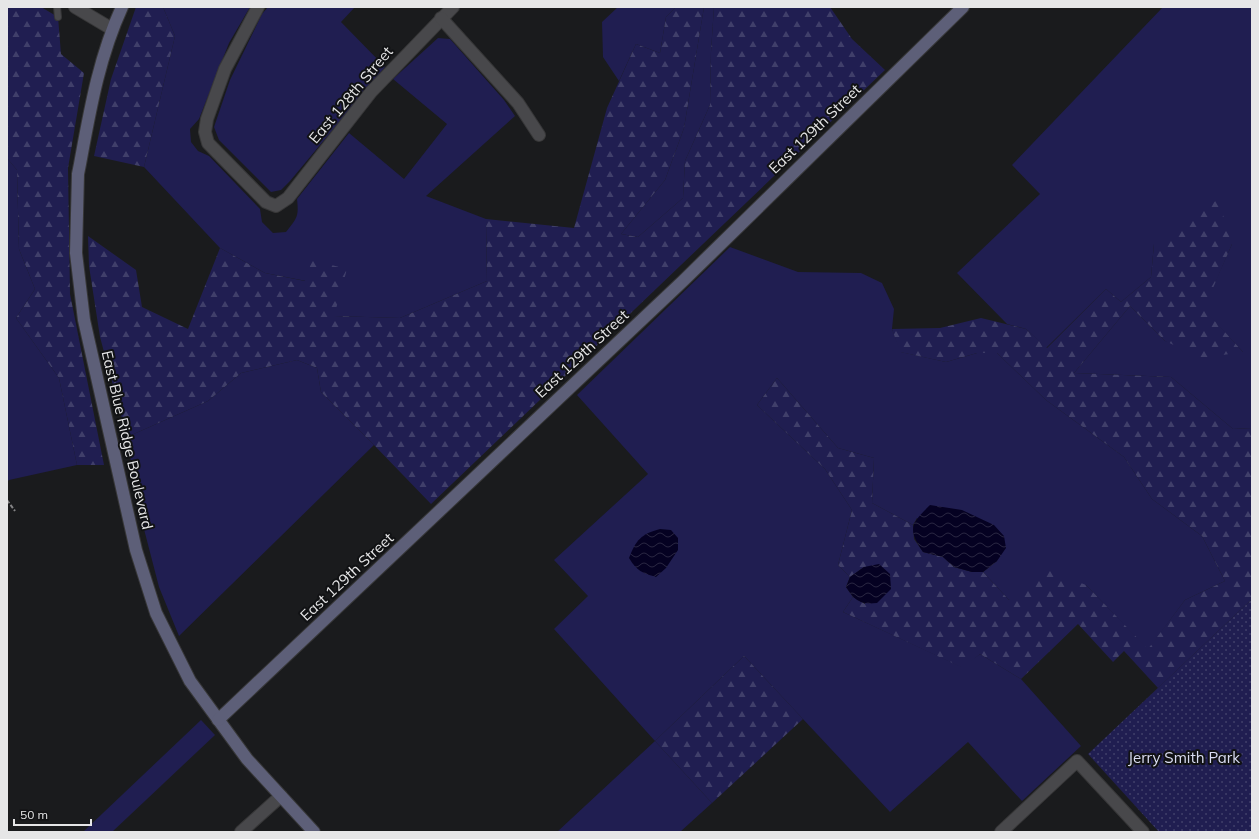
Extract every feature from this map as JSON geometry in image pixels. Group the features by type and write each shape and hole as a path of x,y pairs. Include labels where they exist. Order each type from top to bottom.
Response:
{"main road":[{"name":"East Blue Ridge Boulevard","path":"122,7 112,29 100,69 78,174 76,254 84,320 136,550 156,613 190,681 247,759 314,832"},
{"name":"East 129th Street","path":"218,720 677,287 963,7"}],"street":[{"path":"75,7 112,29"},
{"name":"East 128th Street","path":"258,7 225,69 207,119 205,132 208,143 266,202 276,206 288,198 371,92 453,7"},
{"path":"441,18 518,103 539,134"},
{"path":"1001,832 1077,761 1143,832"},
{"path":"241,832 281,796"}],"lane":[{"path":"57,7 58,17"}],"path":[{"path":"7,500 15,511"}],"green space":[{"path":"7,7 41,7 58,17 61,54 84,73 68,168 70,294 104,465 77,465 59,378 16,318 35,289 19,249 17,170 7,158"},
{"path":"136,7 163,7 175,36 144,167 94,156 111,79"},
{"path":"163,7 250,7 229,43 199,119 190,129 191,142 198,151 209,156 260,209 262,222 273,233 286,232 293,223 298,210 297,199 349,133 404,179 447,124 393,79 438,38 450,39 504,100 515,116 426,196 486,219 487,281 400,318 333,316 306,281 265,273 220,248 144,167 175,36"},
{"path":"268,7 355,7 341,22 385,67 290,181 281,190 271,192 219,140 214,127 230,80 262,14"},
{"path":"618,7 676,7 666,17 660,53 636,44 619,81 603,57 602,22"},
{"path":"676,7 704,7 684,128 665,180 621,234 638,237 683,198 685,161 710,105 714,7 830,7 852,39 885,70 431,504 321,392 317,368 297,360 241,373 208,401 127,437 100,337 89,266 88,236 136,270 142,307 188,329 220,248 265,273 305,281 312,260 347,269 334,316 400,318 487,281 486,219 574,228 607,108 636,44 660,53 666,17"},
{"path":"704,7 714,7 710,105 685,161 683,198 638,237 621,234 665,180 684,128"},
{"path":"1163,7 1252,7 1252,428 1233,429 1171,377 1074,373 1130,306 1165,341 1243,352 1203,309 1232,244 1154,244 1151,277 1121,302 1106,289 1046,348 1026,329 1007,324 957,273 1040,194 1012,165"},
{"path":"7,158 17,170 19,249 35,289 16,318 59,378 77,465 9,480 7,482"},
{"path":"1218,199 1232,244 1204,309 1243,352 1202,358 1165,341 1130,306 1074,373 1171,377 1233,429 1252,428 1252,599 1158,688 1124,651 1113,662 1078,624 1021,679 980,654 963,668 843,612 853,597 865,604 864,567 850,577 838,565 852,510 825,469 757,405 777,378 838,448 874,458 872,503 913,525 914,539 923,552 943,557 954,567 972,572 983,572 1009,600 1045,569 1086,585 1148,649 1185,600 1225,581 1202,536 1152,499 1124,457 1046,400 997,353 977,353 946,362 900,352 892,329 940,328 981,318 1026,329 1047,348 1106,289 1121,302 1151,277 1154,244"},
{"path":"730,247 798,272 861,273 882,283 894,309 892,329 901,352 946,362 977,353 997,353 1046,400 1124,457 1152,499 1202,536 1225,581 1185,600 1148,650 1086,585 1009,600 983,572 997,561 917,518 913,525 872,503 874,458 838,448 777,378 757,405 825,469 852,510 838,565 850,577 846,587 853,597 843,612 962,667 980,654 1021,679 1081,746 1022,801 968,742 890,812 744,656 655,741 554,629 588,596 554,560 648,474 577,395"},
{"path":"297,360 317,368 321,392 374,445 179,636 159,587 138,506 127,437 208,401 241,373"},
{"name":"Jerry Smith Park","path":"1252,599 1252,832 1159,832 1088,754"},
{"path":"744,656 803,719 712,803 655,741"},
{"path":"201,720 215,735 112,832 83,832"},
{"path":"655,741 712,803 680,832 557,832"}],"water":[{"path":"930,505 962,510 994,525 1004,536 1006,548 997,561 983,572 972,572 954,567 943,557 923,552 913,532 913,527 915,522"},
{"path":"660,529 671,530 678,538 678,550 666,568 656,577 640,571 629,558 640,539 648,533"},
{"path":"879,564 890,574 891,589 877,603 863,603 852,596 846,587 850,577 864,567"}]}
